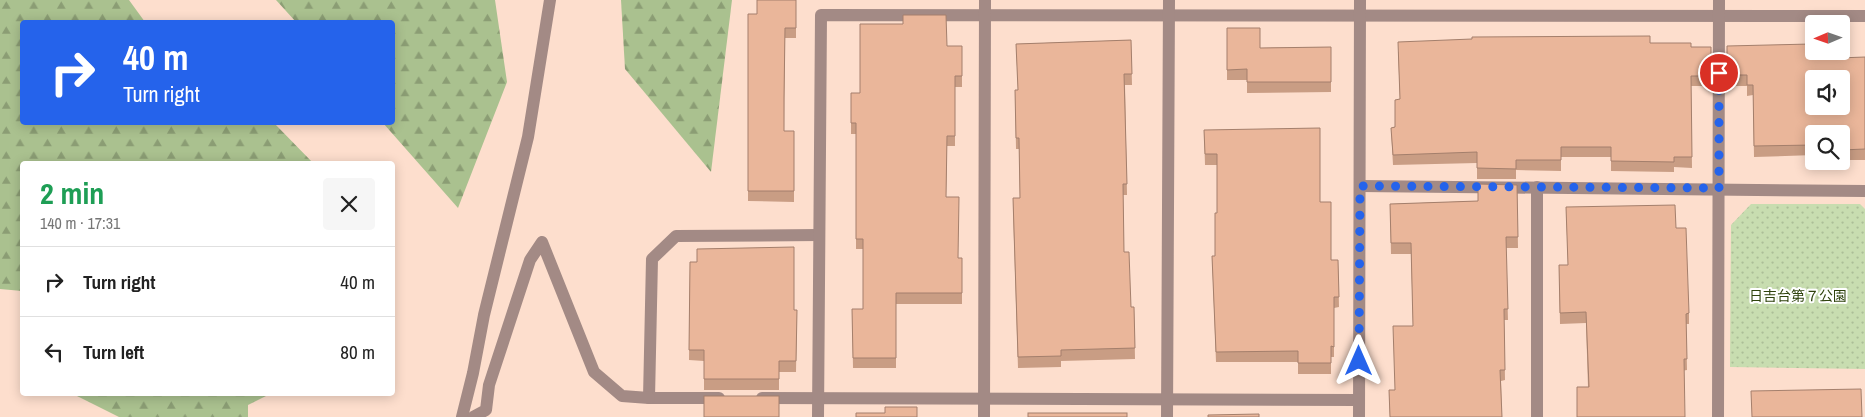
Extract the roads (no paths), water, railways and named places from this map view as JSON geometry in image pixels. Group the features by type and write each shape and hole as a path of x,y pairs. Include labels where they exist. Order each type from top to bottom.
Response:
{"street":[{"path":"462,417 484,315 528,137 550,0"},
{"path":"984,417 986,0"},
{"path":"1167,417 1169,0"},
{"path":"1359,417 1360,0"},
{"path":"1718,417 1719,0"},
{"path":"818,417 821,14 1865,16"},
{"path":"1360,186 1719,188 1865,191"},
{"path":"1537,187 1537,417"},
{"path":"649,398 652,259 676,236 820,235"},
{"path":"473,417 486,410 489,385 530,260 542,242 594,372 622,396 729,398"},
{"path":"748,398 1359,400"}],"park label":[{"name":"日吉台第７公園","path":"1798,296"}]}
